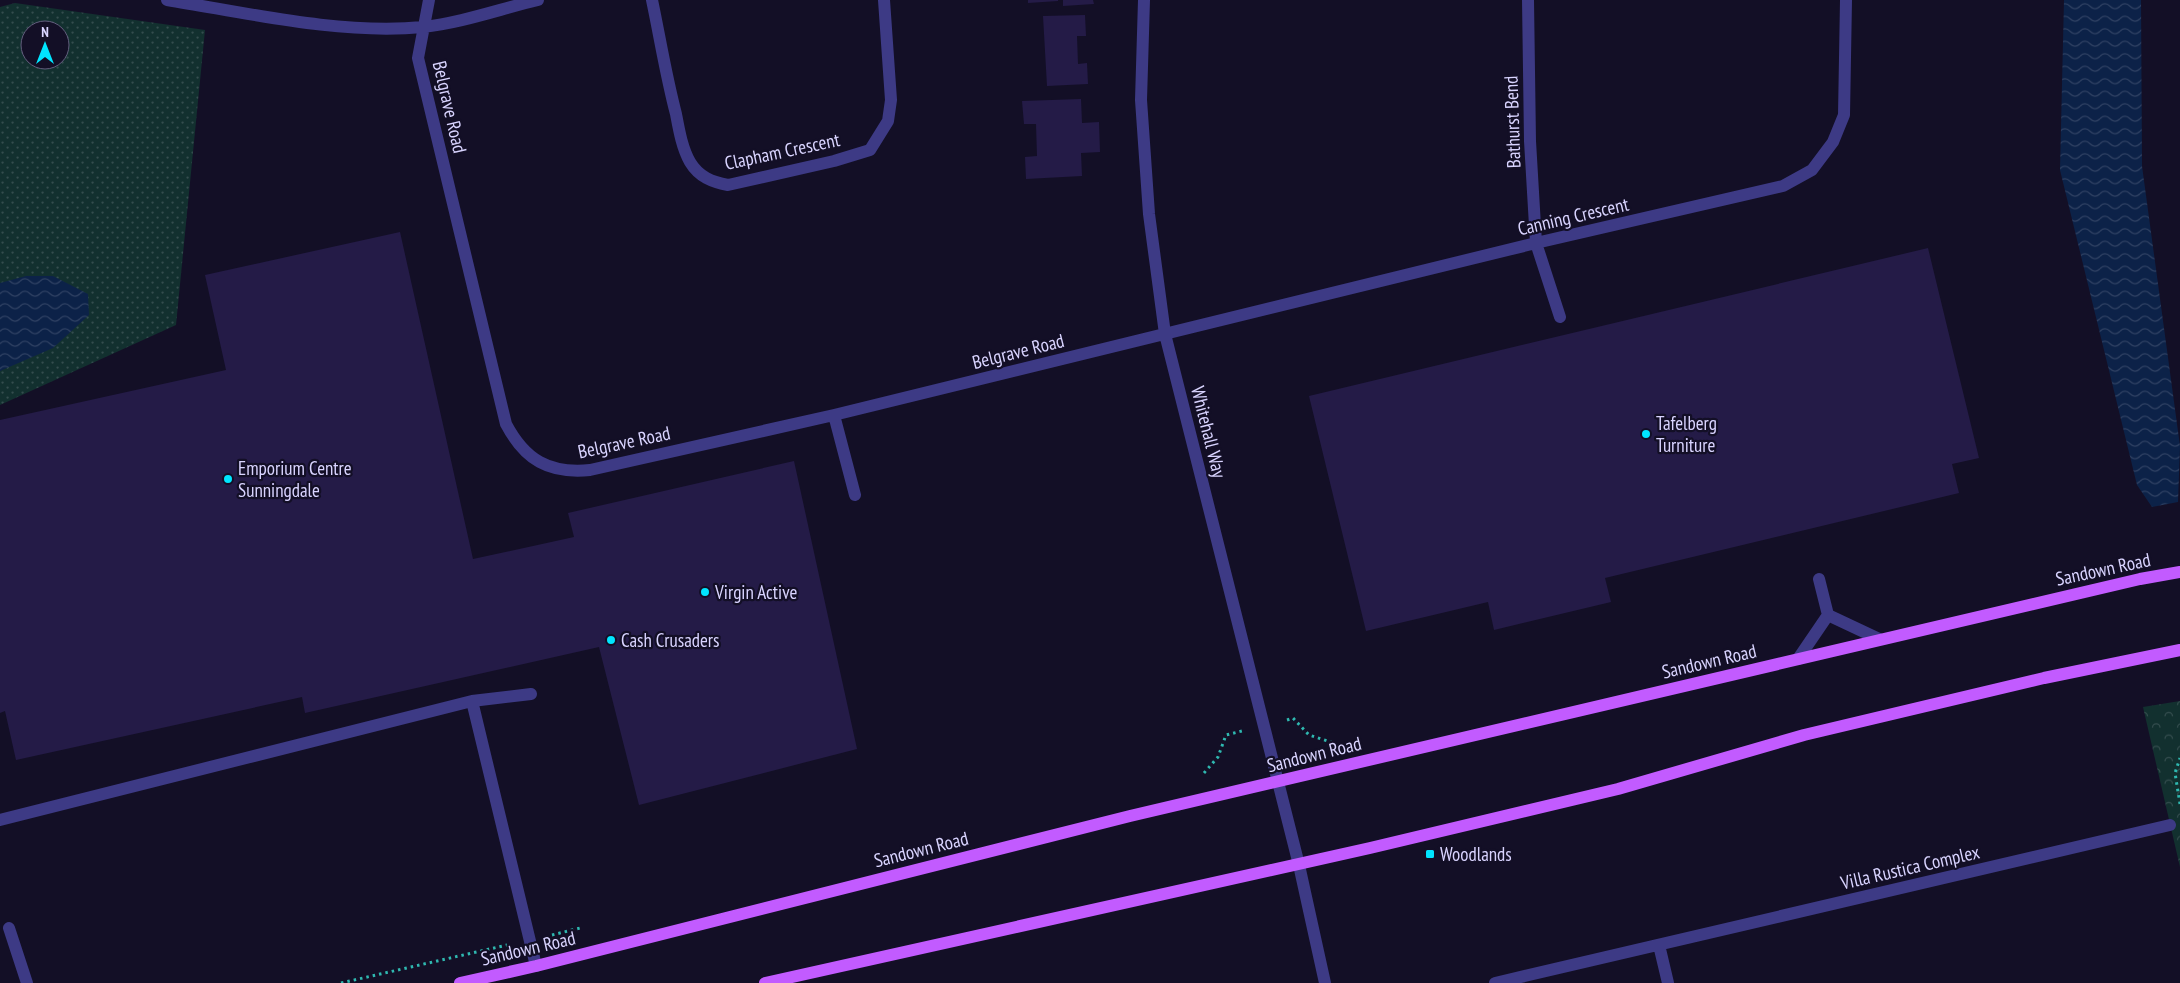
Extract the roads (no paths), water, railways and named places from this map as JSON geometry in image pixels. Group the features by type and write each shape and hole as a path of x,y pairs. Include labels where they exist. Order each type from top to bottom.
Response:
{"main road":[{"name":"Sandown Road","path":"460,983 536,966 980,854 1278,782 1879,639 2140,579 2180,572"},
{"path":"765,983 1299,865 1618,789 1804,735 2044,678 2180,650"}],"street":[{"path":"167,0 324,24 424,27 538,0"},
{"name":"Belgrave Road","path":"429,0 418,58 497,393 506,424 516,444 536,461 558,470 573,472 590,470 834,415 1165,334"},
{"name":"Clapham Crescent","path":"652,0 669,88 682,142 690,162 706,179 728,185 834,161 870,150 888,121 891,100 884,0"},
{"name":"Whitehall Way","path":"1144,0 1141,100 1149,214 1165,334 1299,865 1325,983"},
{"name":"Bathurst Bend","path":"1528,0 1530,141 1536,243 1560,317"},
{"name":"Canning Crescent","path":"1165,334 1536,243 1783,186 1812,170 1833,142 1844,115 1846,0"},
{"path":"834,415 855,495"},
{"path":"1798,659 1828,615 1819,579"},
{"path":"1828,615 1879,639"},
{"path":"0,820 472,701 531,694"},
{"path":"472,701 536,966"},
{"name":"Villa Rustica Complex","path":"1495,983 2170,825"},
{"path":"9,928 27,983"},
{"path":"1659,945 1668,983"}],"water":[{"path":"2064,0 2141,0 2142,166 2180,446 2178,502 2152,507 2137,485 2060,170"},
{"path":"26,276 53,276 88,294 89,315 53,348 0,371 0,283"}],"place":[{"name":"Tafelberg Turniture","path":"1646,434"},
{"name":"Emporium Centre Sunningdale","path":"228,479"},
{"name":"Virgin Active","path":"705,592"},
{"name":"Cash Crusaders","path":"611,640"},
{"name":"Woodlands","path":"1430,854"}]}
